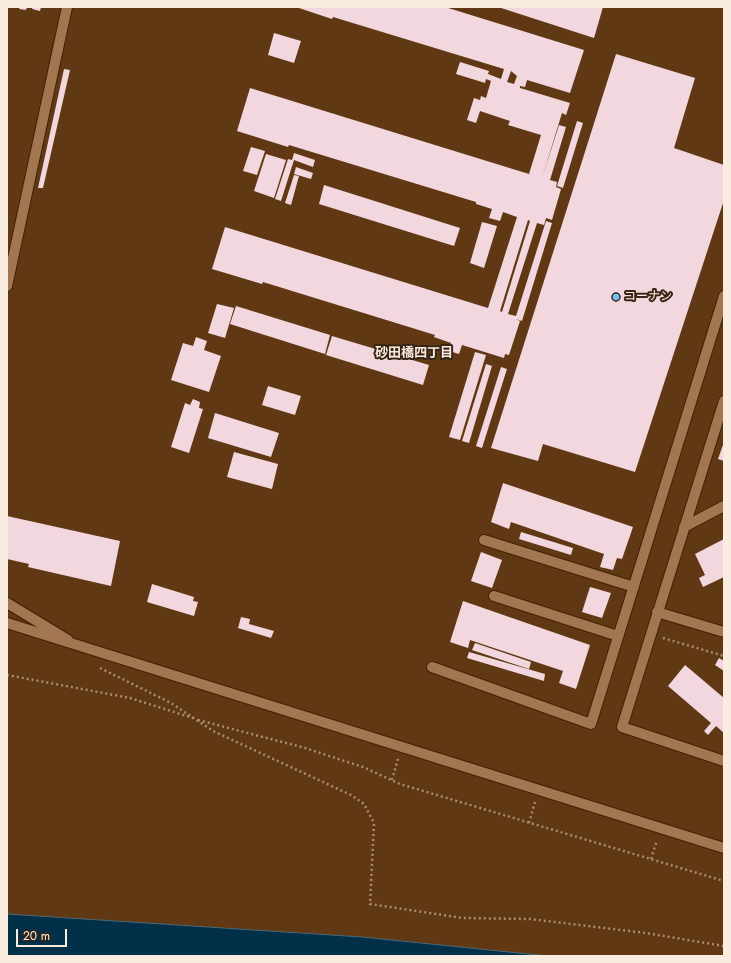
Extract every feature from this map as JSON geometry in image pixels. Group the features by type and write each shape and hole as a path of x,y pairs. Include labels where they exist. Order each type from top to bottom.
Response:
{"street":[{"path":"7,286 66,7"},
{"path":"432,667 591,724 724,296"},
{"path":"724,401 622,727 724,761"},
{"path":"684,527 724,506"},
{"path":"484,540 634,587"},
{"path":"494,596 618,636"},
{"path":"7,603 74,644"},
{"path":"657,612 721,629"},
{"path":"7,624 402,746 724,848"}],"path":[{"path":"650,634 724,656"},
{"path":"99,667 171,703 213,731 344,792 364,804 374,823 370,904 464,918 530,919 639,932 724,946"},
{"path":"7,675 130,698 197,719 305,748 363,767 400,784 724,881"},
{"path":"392,780 402,746"},
{"path":"529,823 539,789"},
{"path":"650,859 661,828"}],"water":[{"path":"7,914 362,937 548,956 7,956"}],"building":[{"path":"20,7 27,7 26,10 19,9"},
{"path":"33,7 41,7 40,11 32,9"},
{"path":"296,7 445,7 584,50 570,93 527,80 525,87 520,86 520,88 570,103 566,115 562,113 542,178 559,125 566,127 550,180 557,182 556,187 561,189 552,220 546,218 544,225 537,223 508,314 516,316 546,221 552,223 522,321 516,319 520,321 509,355 505,354 504,358 462,345 459,354 449,351 451,343 434,337 435,335 263,282 262,284 212,269 225,227 488,308 517,217 503,212 500,221 489,218 492,209 476,204 476,202 289,145 288,147 237,131 250,88 529,174 541,135 508,125 510,121 480,111 476,123 467,120 474,98 480,100 481,96 486,98 491,81 486,79 485,83 456,74 460,62 489,71 488,74 501,79 504,69 333,17 332,19","holes":["511,71 517,76 514,84 507,82","528,220 530,221 502,312 500,311"]},
{"path":"498,7 603,7 594,38"},
{"path":"274,33 301,41 294,63 268,55"},
{"path":"616,54 695,78 674,148 724,165 724,200 635,472 543,444 538,461 491,448"},
{"path":"64,69 70,70 43,188 38,188"},
{"path":"577,121 583,123 563,188 557,186"},
{"path":"251,147 265,151 257,175 243,171"},
{"path":"294,153 315,160 313,167 294,160 281,201 275,199 288,159 292,160"},
{"path":"266,154 286,160 274,198 254,191"},
{"path":"296,167 313,173 311,179 294,174"},
{"path":"294,175 299,176 291,205 285,203"},
{"path":"324,185 460,228 454,246 319,204"},
{"path":"482,222 497,226 484,268 470,263"},
{"path":"217,304 234,308 225,338 208,333"},
{"path":"236,306 330,335 325,354 230,324"},
{"path":"332,336 429,365 423,385 326,355"},
{"path":"196,337 207,341 204,350 221,356 209,392 171,380 183,343 193,346"},
{"path":"475,352 486,355 460,440 449,437"},
{"path":"486,364 492,366 469,443 462,441"},
{"path":"501,367 507,369 482,448 476,446"},
{"path":"268,386 301,396 295,415 262,405"},
{"path":"193,399 200,402 199,408 203,409 189,453 171,447 185,403 190,405"},
{"path":"215,413 279,433 271,457 208,438"},
{"path":"724,442 724,461 718,459"},
{"path":"234,452 278,464 272,489 227,477"},
{"path":"503,483 633,527 622,559 617,558 613,570 600,567 604,554 511,522 509,529 491,522"},
{"path":"7,516 120,541 111,586 28,567 29,564 7,559"},
{"path":"521,532 573,548 571,555 519,539"},
{"path":"724,539 724,577 703,587 699,578 705,575 695,554"},
{"path":"481,552 502,560 492,588 471,581"},
{"path":"152,584 194,597 193,601 198,602 194,616 147,602"},
{"path":"590,587 611,593 602,618 582,612"},
{"path":"463,601 590,645 576,689 559,683 563,671 470,640 468,648 450,642"},
{"path":"241,617 250,619 249,624 274,631 271,638 238,628"},
{"path":"475,643 531,662 529,669 472,650"},
{"path":"469,652 545,674 544,681 467,658"},
{"path":"719,658 724,661 724,671 715,665"},
{"path":"685,665 724,698 724,733 716,726 708,735 704,731 711,723 668,686"}],"place":[{"name":"コーナン","path":"616,297"}],"district":[{"name":"砂田橋四丁目","path":"414,354"}]}
